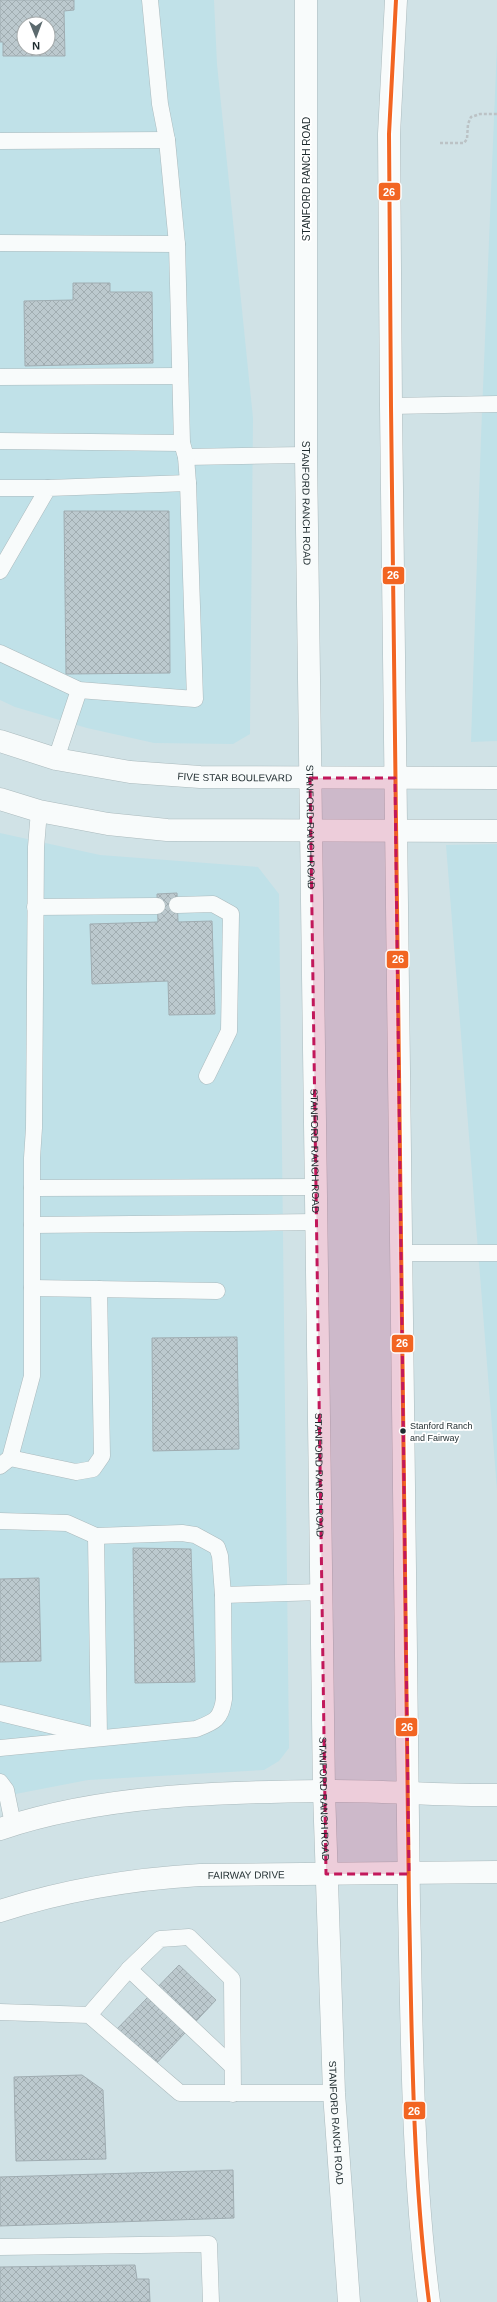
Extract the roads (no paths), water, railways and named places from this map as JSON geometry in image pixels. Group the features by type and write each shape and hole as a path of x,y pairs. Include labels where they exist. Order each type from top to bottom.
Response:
{"main road":[{"name":"STANFORD RANCH ROAD","path":"306,0 306,455 324,1791 334,2093 349,2302"},
{"path":"396,0 389,134 391,406 412,2093 419,2217 429,2302"},
{"name":"FIVE STAR BOULEVARD","path":"0,741 56,759 130,772 200,777 497,778"},
{"path":"0,799 39,811 108,824 167,830 497,831"},
{"path":"7,1827 83,1807 163,1797 324,1791 497,1795"},
{"name":"FAIRWAY DRIVE","path":"0,1911 58,1894 158,1878 497,1872"}],"lane":[{"path":"0,653 79,690 195,699 188,483 184,450 180,376 177,244 168,140 160,104 150,0"},
{"path":"0,141 168,140"},
{"path":"0,243 177,244"},
{"path":"0,377 180,376"},
{"path":"391,406 497,404"},
{"path":"0,441 306,455"},
{"path":"0,488 48,488 188,483"},
{"path":"0,571 48,488"},
{"path":"56,759 79,690"},
{"path":"39,811 35,908 34,1128 32,1188 32,1376 5,1462 76,1472 93,1469 102,1456 100,1289"},
{"path":"177,905 213,904 231,914 230,1031 207,1076"},
{"path":"35,908 157,906"},
{"path":"32,1188 316,1187"},
{"path":"32,1225 316,1222"},
{"path":"402,1253 497,1253"},
{"path":"32,1288 217,1291"},
{"path":"0,1520 67,1523 96,1536 182,1533 208,1540 217,1547 220,1556 223,1595 224,1699 223,1710 217,1720 196,1729 99,1737 0,1748"},
{"path":"96,1536 99,1737"},
{"path":"223,1595 322,1592"},
{"path":"0,1713 99,1737"},
{"path":"0,1782 6,1790 7,1827"},
{"path":"89,2015 129,1969 160,1939 189,1937 232,1979 232,2094"},
{"path":"129,1969 232,2066"},
{"path":"0,2012 89,2015 180,2093 334,2093"},
{"path":"0,2247 209,2244 211,2302"}],"place":[{"name":"Stanford Ranch and Fairway","path":"403,1431"}]}
